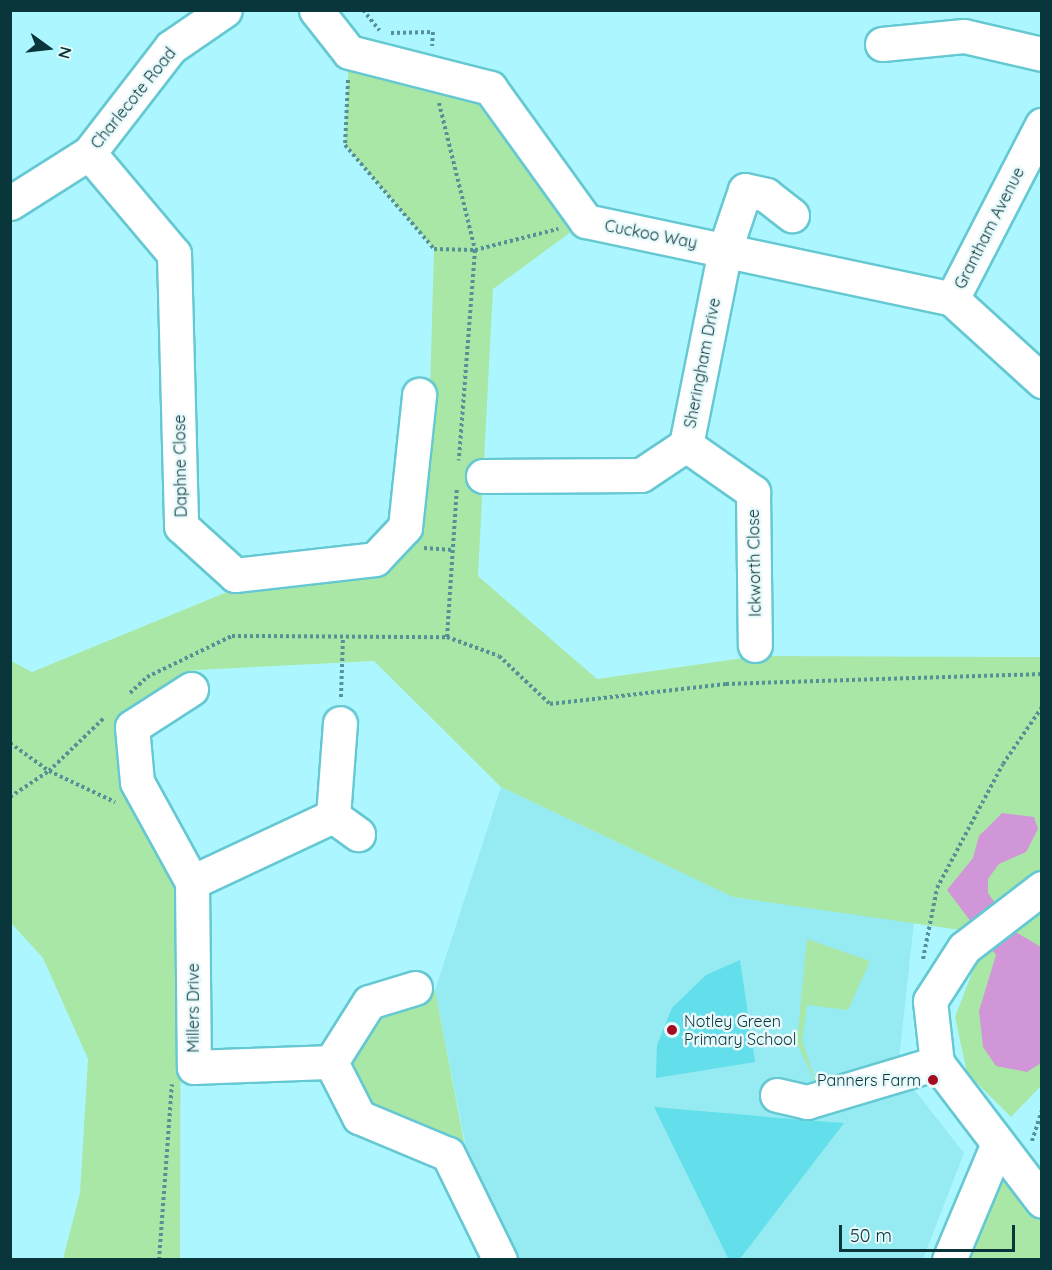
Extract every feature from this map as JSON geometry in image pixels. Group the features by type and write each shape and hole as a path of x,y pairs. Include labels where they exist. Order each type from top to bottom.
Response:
{"street":[{"name":"Charlecote Road","path":"10,203 89,153 171,47 225,10"},
{"path":"316,10 350,52"},
{"path":"882,44 964,36 1041,54"},
{"name":"Cuckoo Way","path":"350,52 490,88 586,221 952,299"},
{"name":"Grantham Avenue","path":"952,299 1041,125"},
{"name":"Daphne Close","path":"89,153 174,254 181,526 235,575 375,560 405,527 419,395"},
{"name":"Sheringham Drive","path":"466,478 641,476 686,445 735,188 766,195 792,215"},
{"path":"952,299 1041,381"},
{"name":"Ickworth Close","path":"686,445 753,492 755,645"},
{"name":"Millers Drive","path":"191,689 132,727 137,782 192,882 194,1067 331,1062"},
{"path":"192,882 346,825 340,723"},
{"path":"1031,896 964,948 930,1001 937,1063 1041,1202"},
{"path":"415,988 369,1002 331,1062 359,1117 448,1154 500,1260"},
{"path":"777,1095 807,1102 937,1063"},
{"path":"949,1260 997,1146"}],"path":[{"path":"363,10 382,33 433,32 431,73 474,250 466,478 447,637"},
{"path":"350,52 345,144 434,249 474,250 586,221"},
{"path":"122,701 147,677 232,636 447,637 499,656 550,704 726,684 1041,674"},
{"path":"340,723 343,638"},
{"path":"10,798 49,771 114,708"},
{"path":"10,743 49,771 128,808"},
{"path":"159,1260 172,1077"}],"shaded area":[{"name":"Notley Green Primary School","path":"501,787 733,897 914,922 898,1069 964,1153 923,1259 519,1259 468,1157 435,990"},
{"path":"1002,813 1034,817 1038,829 1026,852 999,864 988,879 988,893 1014,931 1041,947 1041,1063 1027,1072 996,1066 983,1047 979,1011 996,955 947,890 973,858 979,836"}],"green space":[{"path":"349,52 490,88 586,221 493,289 478,576 597,679 757,656 1041,657 1041,1086 1011,1117 967,1073 955,1017 975,965 960,930 733,897 501,787 374,661 196,670 124,715 181,887 180,1259 63,1259 80,1193 88,1059 43,958 11,923 11,661 32,672 237,588 383,566 430,390 434,249 345,145"},
{"path":"807,939 870,961 848,1010 807,1005 802,1040 817,1086 797,1043"},
{"path":"415,988 435,990 464,1141 448,1154 359,1117 331,1062 369,1002"},
{"path":"997,1146 1041,1203 1041,1259 949,1260"}],"building":[{"path":"740,960 755,1062 656,1078 657,1045 672,1008 706,975"},
{"path":"654,1107 844,1123 739,1260 729,1260"}],"place":[{"name":"Notley Green Primary School","path":"672,1030"},
{"name":"Panners Farm","path":"933,1080"}]}
